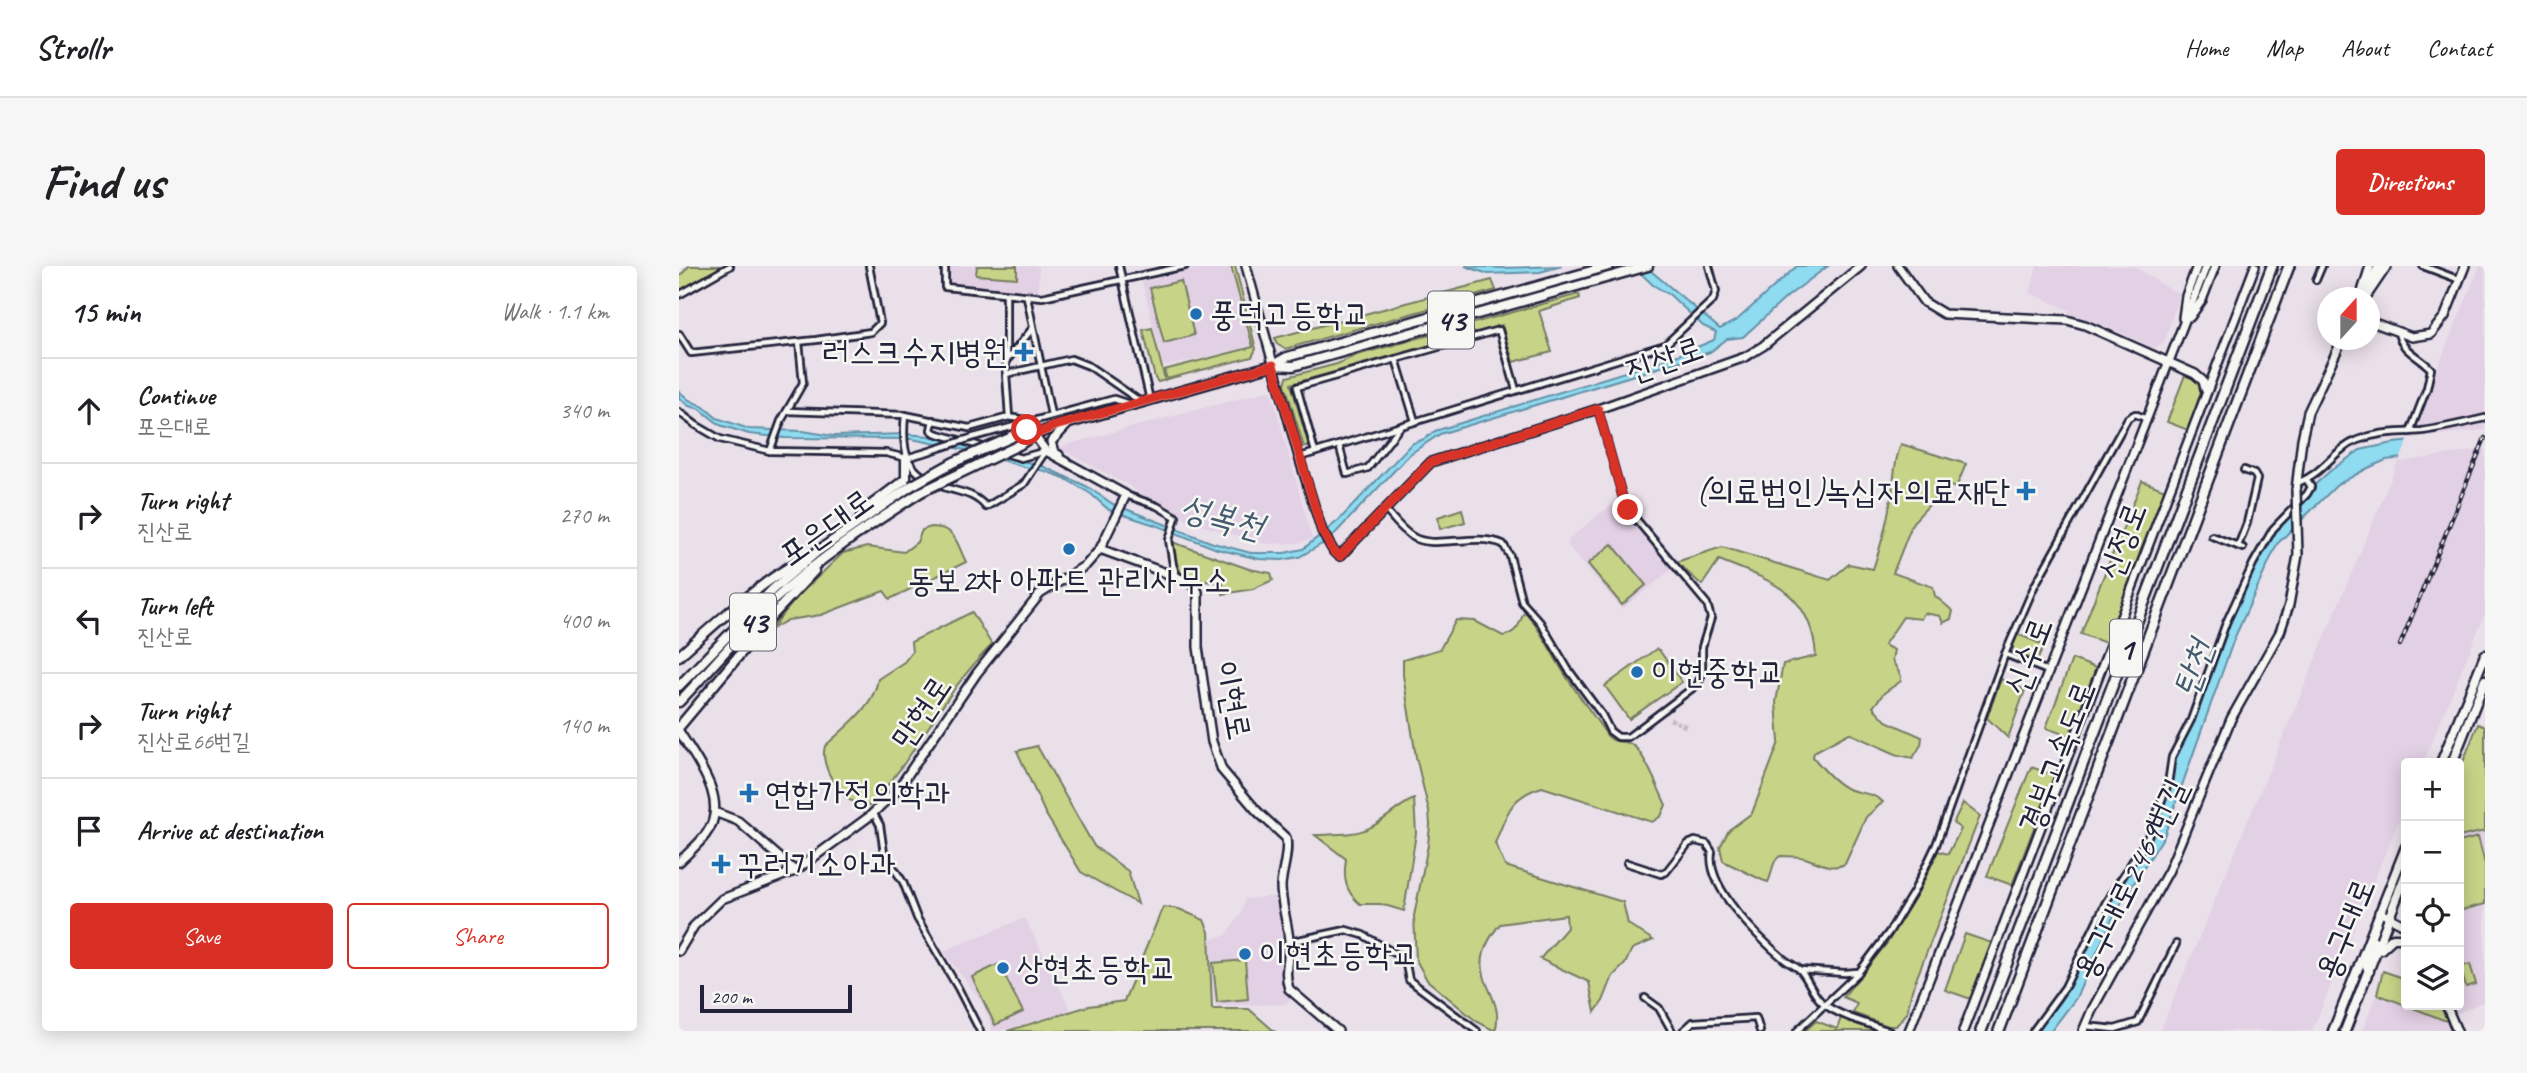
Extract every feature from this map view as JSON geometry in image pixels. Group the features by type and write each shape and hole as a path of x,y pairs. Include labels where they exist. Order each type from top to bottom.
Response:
{"highway":[{"name":"경부고속도로","path":"1981,1031 2272,266"},
{"name":"경부고속도로","path":"1999,1031 2289,266"},
{"path":"2365,287 2372,266"},
{"path":"2368,287 2380,266"}],"main road":[{"name":"포은대로","path":"681,684 773,589 818,551 911,486 954,462 1010,438 1034,435 1070,422 1273,365 1287,357 1609,266"},
{"name":"포은대로","path":"1273,365 1293,366 1648,266"},
{"name":"포은대로","path":"679,702 772,601 864,528 921,492 1019,445 1034,435"},
{"path":"853,525 866,509 907,479 905,454"},
{"path":"679,656 775,576 818,551"},
{"path":"679,729 771,617 823,559"},
{"path":"2443,758 2485,654"},
{"path":"2454,758 2485,680"},
{"name":"용구대로","path":"2333,1031 2401,859"},
{"name":"용구대로","path":"2345,1031 2402,884"},
{"path":"2369,971 2366,964 2376,935 2371,934"},
{"path":"2375,957 2390,940 2401,938"}],"street":[{"path":"679,295 730,266"},
{"path":"679,334 691,353 799,342 875,330 880,323 869,266"},
{"path":"945,266 945,287 1042,298 1185,266"},
{"path":"1119,266 1142,403"},
{"path":"1246,266 1299,457 1665,345 1710,304 1716,291 1709,266"},
{"name":"진산로","path":"1299,457 1322,531 1334,552 1340,556 1424,468 1439,458 1598,409 1750,355 1861,266"},
{"path":"1898,266 1924,302 1944,314 2067,320 2187,370 2200,377 2205,386 2204,393"},
{"path":"2194,298 2197,266"},
{"path":"2194,298 2206,266"},
{"path":"2194,298 2215,266"},
{"name":"신정로","path":"1963,1031 2204,393 2255,266"},
{"path":"2316,279 2322,266"},
{"path":"2370,287 2386,266"},
{"path":"2423,266 2460,280"},
{"path":"2380,325 2412,337 2431,334 2445,316 2465,266"},
{"path":"1006,294 1009,417"},
{"path":"1027,297 1051,415"},
{"name":"신수로","path":"1909,1031 2194,298"},
{"path":"1007,360 1032,329"},
{"path":"1315,452 1297,387 1499,330 1516,390"},
{"path":"2398,332 2399,342 2404,348 2431,369 2427,388 2410,432"},
{"path":"771,448 781,421 803,383 799,342"},
{"path":"2296,487 2308,412 2337,350"},
{"path":"1006,374 1071,359 1089,366 1142,403"},
{"path":"1397,359 1415,421"},
{"path":"2187,370 2201,371 2217,361"},
{"path":"679,412 720,439 771,448 905,454 927,452 1014,425 1114,399 1142,403"},
{"path":"1385,508 1407,533 1419,540 1484,539 1503,544 1510,555 1522,602 1541,622 1568,669 1602,715 1610,731 1623,738 1636,733 1695,688 1700,679 1702,647 1711,618 1707,604 1625,506 1598,409"},
{"path":"787,411 905,415 969,428 1009,417 1030,421"},
{"path":"1797,1031 1859,972 1889,932 1926,869 2005,654 2034,587 2128,418 2135,414 2147,419"},
{"path":"905,415 905,454 921,474 933,481 972,494 986,508 1030,478 1044,454"},
{"path":"2296,487 2349,443 2386,432 2455,426 2485,418"},
{"path":"933,419 931,430 935,433 1021,458 1044,454 1070,465 1125,497 1172,513 1176,520 1169,540 1177,576"},
{"path":"1070,422 1051,442 1054,452 1070,465"},
{"path":"1014,425 1023,427 1034,435 1044,454"},
{"path":"1339,445 1347,474 1368,468 1401,426"},
{"path":"2212,536 2241,547 2257,479 2254,474 2244,470"},
{"path":"2033,1031 2065,987 2106,902 2147,839 2168,784 2171,759 2191,720 2240,590 2273,529 2307,494 2311,486 2307,480"},
{"name":"용구대로2469번길","path":"2084,1028 2169,870 2231,719 2283,624 2292,595 2298,555 2296,487"},
{"name":"만현로","path":"679,951 694,926 722,899 795,871 873,813 898,789 977,673 997,652 1040,594 1086,565 1100,549 1125,497"},
{"name":"이현로","path":"1100,549 1177,576 1195,586 1198,592 1198,646 1209,731 1222,770 1257,811 1286,838 1281,889 1289,942 1285,975 1289,989 1338,1031"},
{"path":"2005,654 2048,671"},
{"path":"679,729 706,776 714,794 717,813 707,834 679,862"},
{"path":"717,813 738,821 795,871"},
{"path":"873,813 880,825 884,853 903,882 917,918 980,1031"},
{"path":"1627,863 1661,874 1666,872 1688,844 1695,841 1707,844 1712,852 1710,865 1715,878 1731,903 1765,941 1799,970 1817,997 1826,1006 1889,1031"},
{"path":"2379,912 2401,923"},
{"path":"1289,942 1339,931 1354,932 1405,959 1409,981 1477,1031"},
{"path":"2084,1028 2115,1029 2138,1022 2176,944"},
{"path":"1799,970 1845,974 1859,972"},
{"path":"1645,998 1659,1008 1672,1031"},
{"path":"2449,1010 2457,1031"},
{"path":"1683,1031 1693,1022 1756,1018 1759,1031 1766,1031"}],"shaded area":[{"path":"950,266 1039,266 1038,295 948,285"},
{"name":"풍덕고등학교","path":"1205,266 1230,266 1251,346 1164,367 1142,282"},
{"path":"2037,266 2134,266 2169,289 2180,293 2164,342 2155,348 2087,318 2069,314 2069,310 2030,293"},
{"path":"2480,266 2485,266 2485,614 2425,758 2401,758 2401,815 2312,1031 2160,1031"},
{"path":"1271,390 1312,539 1298,543 1266,544 1190,522 1175,510 1142,496 1130,486 1060,449 1062,446"},
{"path":"1619,502 1656,545 1671,570 1622,609 1568,546 1568,540 1604,510"},
{"path":"2485,831 2485,1001 2451,1016 2449,1010 2464,1010 2464,836"},
{"name":"이현초등학교","path":"1277,896 1285,942 1281,966 1282,984 1290,1000 1285,1004 1215,1006 1206,941 1226,935 1241,914 1245,899"},
{"name":"상현초등학교","path":"1025,918 1073,1015 1047,1017 1001,1031 992,1031 981,1001 943,951"},
{"path":"2377,994 2401,1003 2401,1010 2418,1010 2454,1024 2457,1031 2362,1031"}],"green space":[{"path":"689,266 726,266 679,294 679,277"},
{"path":"977,266 1017,266 1017,278 976,275"},
{"path":"1231,266 1235,266 1256,349 1252,357 1167,379 1164,370 1253,347"},
{"path":"1492,280 1496,290 1285,349 1277,344 1275,338"},
{"path":"1181,281 1194,335 1164,343 1150,288"},
{"path":"1579,294 1580,298 1539,311 1552,352 1513,362 1502,325 1291,384 1309,447 1304,447 1285,384 1287,377"},
{"path":"1152,328 1165,380 1158,382 1143,330"},
{"path":"2185,375 2198,378 2203,386 2188,430 2167,422"},
{"path":"1901,444 1966,464 1956,488 1948,485 1913,522 1893,573 1933,587 1935,596 1953,611 1951,619 1943,623 1940,616 1924,613 1921,619 1903,617 1884,645 1894,650 1892,660 1901,681 1884,693 1873,707 1886,721 1922,737 1921,745 1913,758 1898,755 1849,733 1814,752 1813,757 1841,785 1875,796 1883,802 1866,817 1845,864 1830,866 1802,857 1780,856 1768,882 1723,861 1720,847 1729,830 1752,813 1779,742 1776,702 1783,664 1816,656 1813,634 1797,603 1771,582 1719,560 1702,585 1676,562 1722,547 1830,580 1849,564 1873,569 1886,525"},
{"path":"2142,481 2165,490 2106,643 2081,634"},
{"path":"1462,509 1465,522 1440,529 1438,517"},
{"path":"931,527 946,530 954,537 966,562 890,599 884,591 821,615 788,620 770,630 799,595 843,553 867,547 904,552 917,542 922,530"},
{"path":"1172,542 1249,569 1271,573 1273,580 1253,589 1223,594 1223,582 1193,579 1179,571 1175,564"},
{"path":"1612,544 1646,585 1622,605 1588,564"},
{"path":"972,612 992,645 959,683 902,766 869,806 849,800 837,788 829,774 825,746 865,707 878,679 904,662 912,652 911,642"},
{"path":"1526,613 1607,736 1636,748 1666,805 1661,816 1652,822 1542,787 1516,801 1495,843 1505,866 1623,902 1628,924 1653,940 1632,949 1625,964 1613,976 1603,1001 1595,1012 1589,982 1540,959 1567,928 1566,915 1500,924 1488,942 1483,957 1483,971 1497,1017 1495,1031 1476,1021 1427,980 1416,960 1414,916 1430,825 1416,757 1403,660 1440,649 1456,620 1475,621 1503,636 1514,631"},
{"path":"2017,634 2044,645 2038,659 2014,652 2012,644"},
{"path":"1656,649 1682,682 1629,719 1605,686"},
{"path":"2072,659 2096,668 2069,736 2046,728"},
{"path":"2001,679 2025,690 2008,738 1987,718"},
{"path":"2478,724 2485,727 2485,831 2464,836 2464,821 2464,759"},
{"path":"1037,746 1094,846 1128,871 1138,904 1081,872 1045,813 1017,751"},
{"path":"2031,767 2054,775 2012,885 1987,876"},
{"path":"1414,799 1416,833 1404,911 1381,904 1360,904 1346,884 1346,859 1315,835 1365,830"},
{"path":"1963,803 1980,816 1912,990 1907,1013 1896,1026 1888,1026 1853,1013 1857,1003 1843,997 1888,942 1922,885 1938,851 1948,854 1961,829 1953,823"},
{"path":"2478,837 2485,864 2485,904 2464,910 2464,884 2464,841"},
{"path":"1163,907 1179,909 1204,920 1209,932 1212,1009 1249,1009 1274,1031 1007,1031 1089,1006 1124,1001"},
{"path":"1965,934 1992,943 1971,999 1945,990"},
{"path":"1245,960 1248,999 1217,1002 1213,963"},
{"path":"999,964 1023,1012 995,1025 972,977"},
{"path":"2470,964 2476,984 2466,987 2464,966"},
{"path":"2383,971 2401,977 2401,1003 2377,994"},
{"path":"2418,1010 2448,1010 2454,1024"},
{"path":"1842,1015 1882,1031 1805,1031 1816,1021 1837,1029"}],"water":[{"path":"1465,266 1562,266 1540,272 1488,274"},
{"path":"1633,266 1645,266 1720,329 1737,320 1797,266 1828,266 1788,296 1743,337 1727,339 1710,352 1440,434 1410,454 1329,540 1299,557 1282,560 1259,559 1217,549 1109,510 1091,494 1064,478 975,452 912,439 785,438 749,434 720,425 700,409 689,406 679,398 679,391 717,418 749,429 803,431 833,436 929,436 1042,466 1086,486 1113,504 1213,543 1251,553 1284,553 1303,549 1339,520 1411,444 1435,431 1673,357 1714,340 1716,332 1703,326"},
{"name":"탄천","path":"2485,434 2437,454 2386,460 2366,469 2337,485 2277,544 2234,639 2164,836 2115,913 2076,998 2051,1031 2037,1031 2061,1000 2091,930 2157,816 2172,767 2251,559 2281,515 2330,471 2360,450 2393,443"}],"pier":[{"path":"2485,430 2485,449 2399,462 2409,438"}],"tunnel":[{"path":"1670,719 1687,727"}],"railway":[{"path":"2400,645 2485,438"}],"place":[{"name":"풍덕고등학교","path":"1196,314"},
{"name":"러스크수지병원","path":"1024,352"},
{"name":"(의료법인)녹십자의료재단","path":"2026,491"},
{"name":"동보2차 아파트 관리사무소","path":"1069,549"},
{"name":"이현중학교","path":"1637,672"},
{"name":"연합가정의학과","path":"749,793"},
{"name":"꾸러기소아과","path":"721,864"},
{"name":"이현초등학교","path":"1245,954"},
{"name":"상현초등학교","path":"1003,968"}],"route":[{"path":"1027,430 1034,435 1055,426 1273,365 1322,531 1334,552 1340,556 1431,462 1598,409 1628,510"}],"water label":[{"name":"성복천","path":"1222,517"}]}
